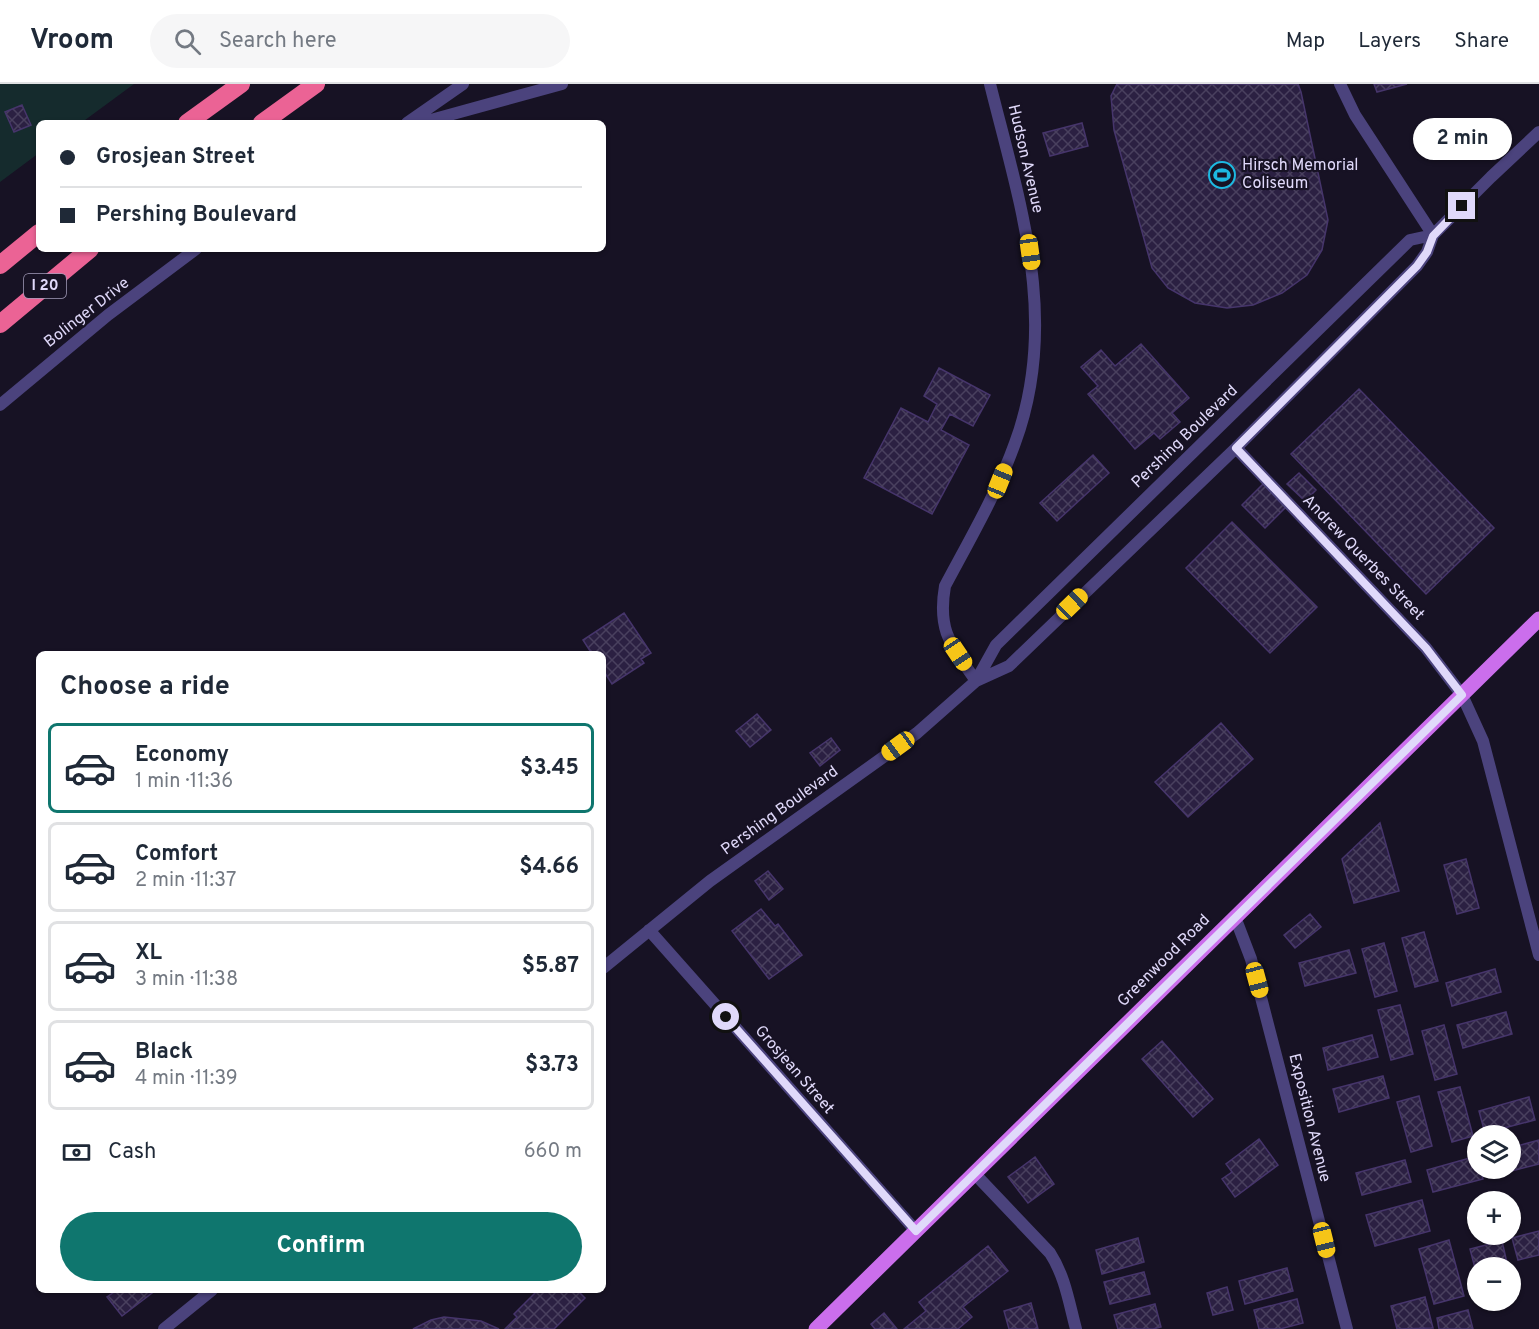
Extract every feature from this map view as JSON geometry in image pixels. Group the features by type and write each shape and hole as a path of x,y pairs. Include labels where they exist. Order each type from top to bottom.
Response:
{"highway":[{"path":"191,120 242,84"},
{"path":"266,120 316,84"},
{"name":"I 20","path":"0,265 36,235"},
{"name":"I 20","path":"0,324 86,252"}],"main road":[{"name":"Greenwood Road","path":"816,1329 1539,619"}],"street":[{"path":"411,120 463,84"},
{"path":"431,120 562,84"},
{"name":"Hudson Avenue","path":"976,681 949,641 943,623 945,586 1000,481 1016,441 1033,372 1036,326 1034,278 1030,252 990,84"},
{"path":"1340,84 1355,115 1433,236"},
{"name":"Pershing Boulevard","path":"606,966 710,881 917,733 976,681 1009,666 1236,448 1417,266 1427,252 1433,236 1539,132"},
{"name":"Pershing Boulevard","path":"976,681 996,645 1401,248 1410,240 1433,236"},
{"name":"Bolinger Drive","path":"0,405 108,315 192,252"},
{"name":"Andrew Querbes Street","path":"1236,448 1426,648 1462,695 1483,741 1539,955"},
{"name":"Exposition Avenue","path":"1235,917 1251,959 1347,1329"},
{"name":"Grosjean Street","path":"649,930 916,1231"},
{"path":"974,1173 1054,1259 1066,1285 1076,1329"},
{"path":"164,1329 208,1293"}],"green space":[{"path":"0,84 134,84 85,120 36,120 36,155 0,182"}],"building":[{"name":"Hirsch Memorial Coliseum","path":"1117,84 1298,84 1328,220 1322,250 1307,275 1282,293 1253,305 1227,308 1195,303 1168,288 1152,268 1114,130 1111,96"},
{"path":"1374,84 1407,84 1377,92"},
{"path":"22,105 31,125 14,132 5,112"},
{"path":"1082,123 1088,146 1050,156 1043,133"},
{"path":"1141,344 1189,398 1172,413 1180,422 1160,439 1154,433 1135,449 1088,394 1098,386 1081,367 1101,350 1115,366"},
{"path":"939,368 990,395 973,426 950,414 941,430 969,445 932,514 864,478 901,408 928,422 937,404 924,396"},
{"path":"1359,389 1494,528 1426,594 1291,454"},
{"path":"1093,455 1109,473 1057,521 1040,503"},
{"path":"1299,473 1316,490 1305,501 1287,484"},
{"path":"1265,482 1288,505 1265,528 1242,505"},
{"path":"1232,522 1317,607 1270,653 1186,568"},
{"path":"624,613 651,653 641,659 644,663 612,684 606,675 606,651 590,651 583,640"},
{"path":"757,714 771,730 750,747 736,731"},
{"path":"1221,723 1253,759 1188,817 1155,782"},
{"path":"831,738 840,750 820,766 810,753"},
{"path":"1380,823 1399,891 1354,903 1342,859"},
{"path":"1466,859 1479,908 1457,914 1444,865"},
{"path":"768,871 783,889 769,900 755,881"},
{"path":"761,909 775,926 778,924 802,955 769,979 732,931"},
{"path":"1310,914 1321,927 1295,948 1284,935"},
{"path":"1424,932 1438,981 1415,987 1402,938"},
{"path":"1384,943 1397,991 1375,997 1362,949"},
{"path":"1349,950 1356,973 1305,986 1299,963"},
{"path":"1495,969 1501,992 1452,1006 1446,983"},
{"path":"1400,1005 1413,1054 1391,1060 1378,1010"},
{"path":"1506,1012 1512,1034 1463,1048 1457,1025"},
{"path":"1444,1025 1457,1074 1435,1080 1422,1031"},
{"path":"1372,1035 1378,1057 1328,1070 1323,1048"},
{"path":"1162,1041 1213,1099 1193,1117 1142,1059"},
{"path":"1383,1076 1389,1098 1339,1112 1333,1089"},
{"path":"1460,1087 1470,1125 1467,1125 1467,1138 1452,1142 1438,1092"},
{"path":"1419,1096 1432,1146 1411,1152 1397,1102"},
{"path":"1529,1097 1535,1120 1516,1125 1483,1125 1479,1111"},
{"path":"1259,1139 1278,1165 1235,1197 1222,1179 1232,1172 1226,1164"},
{"path":"1539,1140 1539,1164 1521,1169 1521,1145"},
{"path":"1035,1157 1054,1184 1028,1203 1008,1177"},
{"path":"1467,1159 1467,1179 1483,1179 1433,1192 1427,1170"},
{"path":"1405,1160 1411,1182 1362,1195 1356,1173"},
{"path":"1422,1200 1430,1231 1375,1246 1366,1215"},
{"path":"1539,1231 1539,1255 1521,1259 1521,1257 1517,1257 1514,1245 1521,1245 1521,1236"},
{"path":"1138,1238 1144,1262 1102,1274 1096,1250"},
{"path":"1449,1240 1464,1296 1434,1304 1419,1249"},
{"path":"1486,1245 1503,1245 1506,1257 1472,1257 1470,1249"},
{"path":"988,1246 1008,1271 963,1307 972,1317 958,1329 904,1329 926,1311 919,1302"},
{"path":"1287,1268 1293,1291 1245,1304 1239,1281"},
{"path":"1144,1272 1150,1294 1110,1304 1104,1282"},
{"path":"1227,1287 1233,1310 1213,1315 1207,1293"},
{"path":"113,1293 152,1293 122,1316 107,1297"},
{"path":"535,1293 580,1293 585,1298 554,1329 505,1329 517,1317 514,1314"},
{"path":"1425,1297 1433,1328 1397,1329 1391,1306"},
{"path":"1297,1299 1303,1323 1280,1329 1259,1329 1254,1310"},
{"path":"1031,1303 1038,1329 1009,1329 1004,1311"},
{"path":"1155,1304 1161,1327 1118,1329 1114,1315"},
{"path":"1467,1310 1473,1329 1439,1329 1437,1318"},
{"path":"884,1313 897,1329 875,1329 871,1324"},
{"path":"444,1317 481,1321 499,1329 413,1329 431,1320"}],"place":[{"name":"Hirsch Memorial Coliseum","path":"1222,175"}],"route":[{"path":"726,1017 916,1231 1462,695 1426,648 1236,448 1417,266 1427,252 1433,236 1462,206"}]}
